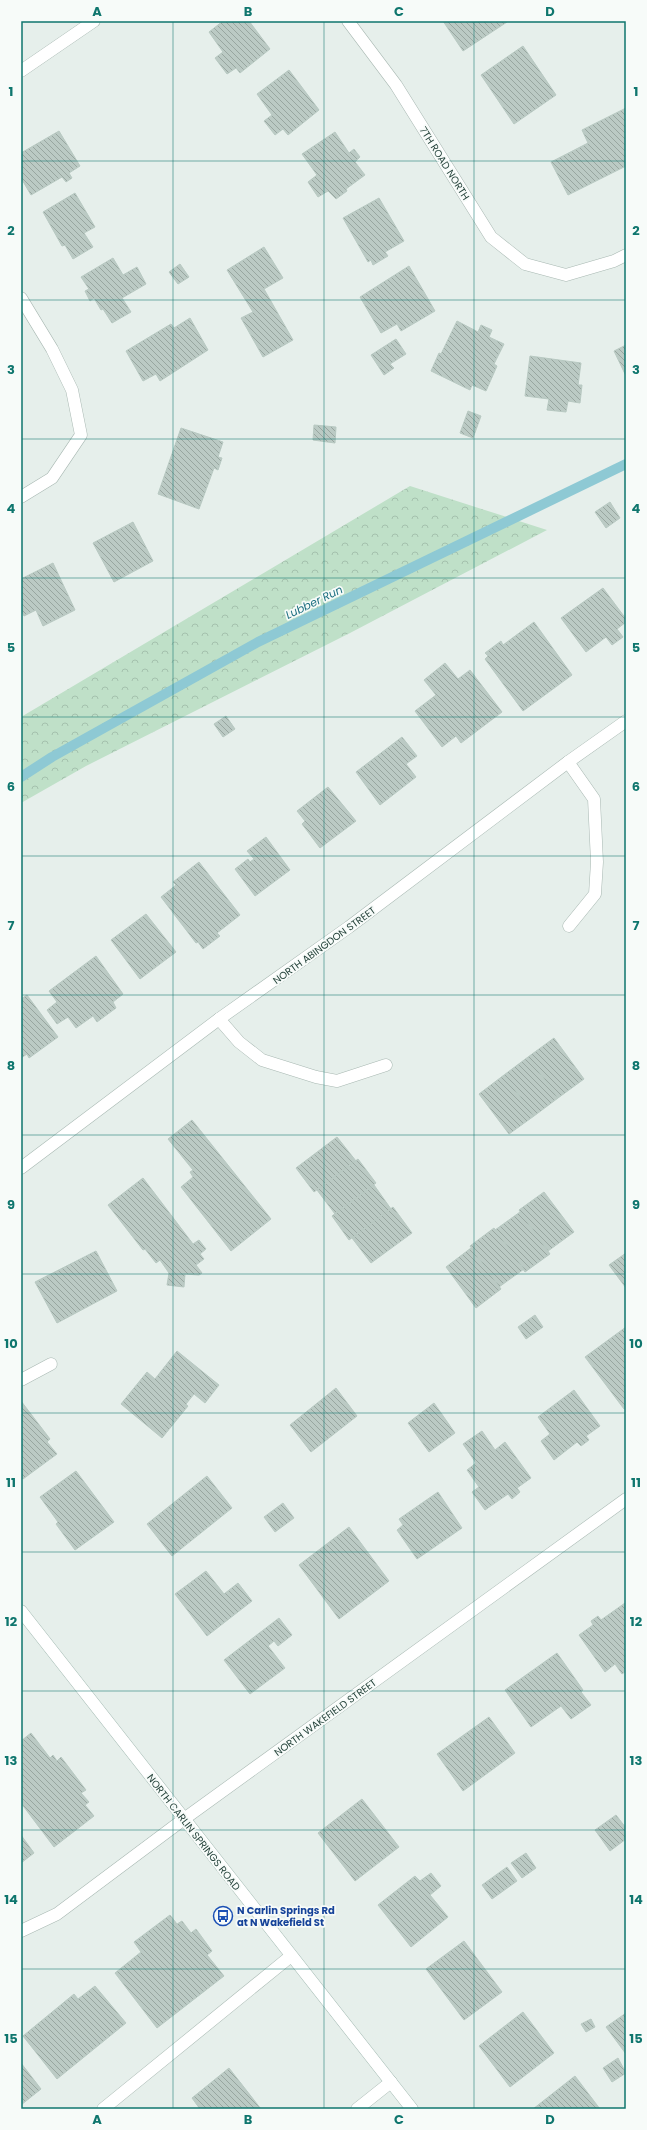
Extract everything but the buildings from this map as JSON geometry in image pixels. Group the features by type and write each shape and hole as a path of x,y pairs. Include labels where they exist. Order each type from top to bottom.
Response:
{"street":[{"path":"21,71 94,21"},
{"name":"7TH ROAD NORTH","path":"348,21 396,85 492,237 525,264 566,275 614,261 626,255"},
{"path":"21,298 52,348 72,390 81,435 52,478 21,497"},
{"name":"NORTH ABINGDON STREET","path":"21,1168 219,1020 349,927 568,762 626,721"},
{"path":"568,762 594,799 597,862 595,894 569,926"},
{"path":"219,1020 240,1042 262,1060 316,1077 337,1081 386,1065"},
{"path":"21,1380 50,1364"},
{"name":"NORTH WAKEFIELD STREET","path":"21,1932 57,1914 184,1818 626,1499"},
{"name":"NORTH CARLIN SPRINGS ROAD","path":"21,1611 412,2109"},
{"path":"103,2109 291,1956"},
{"path":"357,2109 391,2082"}],"green space":[{"path":"410,486 547,530 350,633 86,766 21,803 21,717"}],"waterway":[{"name":"Lubber Run","path":"21,777 52,757 258,642 626,464"}],"place":[{"name":"N Carlin Springs Rd at N Wakefield St","path":"223,1916"}]}
